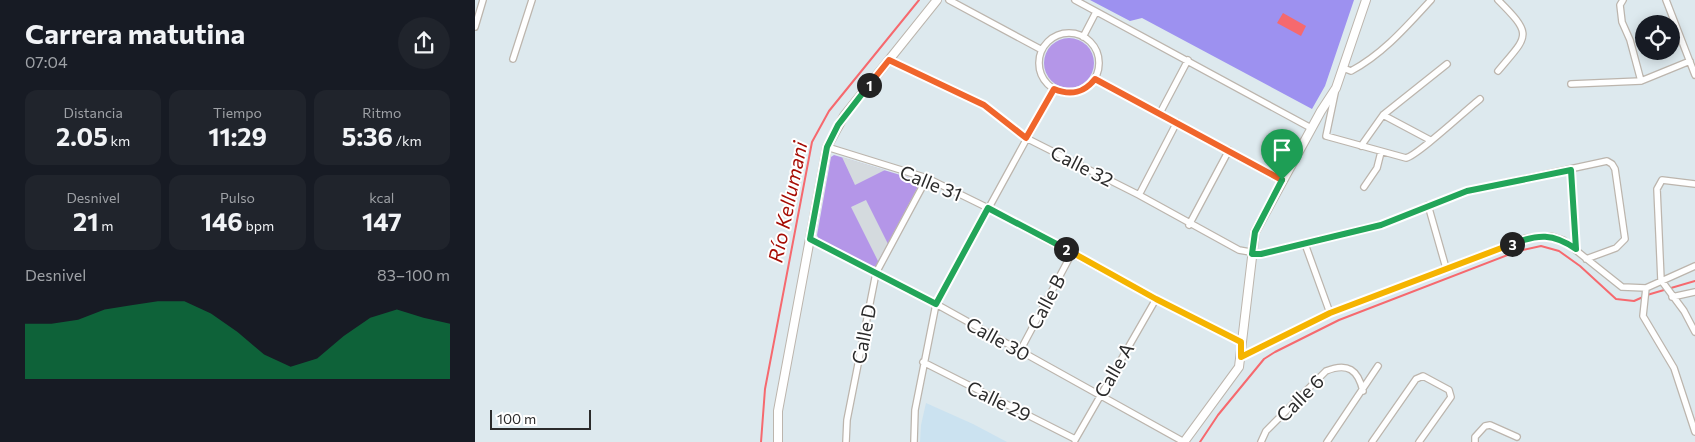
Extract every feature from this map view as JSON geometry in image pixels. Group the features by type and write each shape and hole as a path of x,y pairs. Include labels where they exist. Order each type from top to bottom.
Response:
{"main road":[{"path":"777,442 778,411 827,147 844,116 937,0"},
{"path":"1184,442 1234,376 1241,357 1241,342 1255,232 1311,128 1336,88 1366,0"}],"street":[{"path":"475,27 483,0"},
{"path":"513,60 532,0"},
{"path":"949,0 1042,50"},
{"path":"1075,0 1311,128"},
{"path":"1343,68 1351,71 1376,55 1393,41 1431,0"},
{"path":"1498,0 1517,19 1523,40 1519,49 1498,71"},
{"path":"1623,0 1620,5 1622,22 1632,46 1641,81"},
{"path":"1666,0 1695,75"},
{"path":"1083,37 1097,12"},
{"path":"1066,34 1083,37 1091,43 1099,60 1095,79 1081,91 1063,93 1054,89 1041,75 1039,66 1042,50 1057,36 1066,34"},
{"name":"Calle 32","path":"889,60 984,105 1026,138 1139,195 1239,250 1252,254"},
{"path":"1160,113 1188,60"},
{"path":"1571,84 1641,81 1690,61"},
{"path":"1361,146 1383,115 1447,64"},
{"path":"1095,79 1282,180"},
{"path":"1336,88 1326,136 1405,158 1412,156 1480,99"},
{"path":"914,442 915,410 936,304 1054,89"},
{"path":"1383,115 1430,140"},
{"path":"1139,195 1177,122"},
{"name":"Calle 31","path":"827,147 927,178 988,208 1156,299 1241,342"},
{"path":"1189,224 1229,150"},
{"path":"1364,187 1377,168 1381,152"},
{"path":"1252,254 1261,254 1381,225 1427,205 1467,191 1607,161 1612,164 1616,176 1625,239 1616,248 1587,259"},
{"path":"1571,170 1576,249"},
{"name":"Calle D","path":"846,442 847,420 876,273 927,178"},
{"path":"1695,184 1667,180 1658,184 1657,189 1661,282 1684,311 1695,332"},
{"path":"1427,205 1446,268"},
{"path":"1241,357 1330,313 1526,238 1551,236 1563,240 1622,287 1646,293"},
{"name":"Calle 30","path":"810,239 936,304 1184,442"},
{"path":"1305,244 1330,313"},
{"name":"Calle B","path":"1020,351 1072,253"},
{"path":"1695,266 1661,282 1646,293 1643,316 1674,368 1695,432"},
{"path":"1671,295 1695,292"},
{"name":"Calle A","path":"1075,440 1156,299"},
{"name":"Calle 29","path":"923,362 1075,440"},
{"path":"1327,442 1378,366"},
{"name":"Calle 6","path":"1261,442 1266,431 1326,371 1339,367 1354,371 1359,376 1363,391"},
{"path":"1372,442 1416,379 1423,376 1449,390 1451,397 1419,442"},
{"path":"1475,442 1475,437 1485,426 1490,425 1517,437"}],"shaded area":[{"path":"1090,0 1354,0 1325,86 1312,109 1142,18 1130,21"},
{"path":"1283,13 1306,26 1301,36 1277,23"},
{"path":"1064,38 1074,38 1087,45 1094,58 1094,68 1087,81 1074,88 1064,88 1055,84 1048,77 1044,68 1044,58 1048,49 1055,42"},
{"path":"834,155 917,180 920,183 876,266 873,267 818,238 831,157"},
{"path":"842,157 878,168 885,170 855,185"},
{"path":"866,200 888,244 878,261 851,207"},
{"path":"926,403 1007,442 920,442 921,425"}],"waterway":[{"name":"Río Kellumani","path":"761,442 765,389 812,142 829,111 919,0"},
{"path":"1200,442 1218,415 1264,359 1275,352 1339,320 1518,251 1541,246 1559,251 1580,266 1616,299 1634,301 1643,297"},
{"path":"1647,295 1695,281"}],"route":[{"path":"889,60 984,105 1003,122 1026,138 1054,89 1063,93 1081,91 1095,79 1282,180 1255,232 1252,254 1261,254 1381,225 1427,205 1467,191 1571,170 1576,249 1563,240 1551,236 1526,238 1330,313 1241,357 1241,342 1156,299 988,208 936,304 810,239 827,147 833,133 844,116 889,60"}]}
